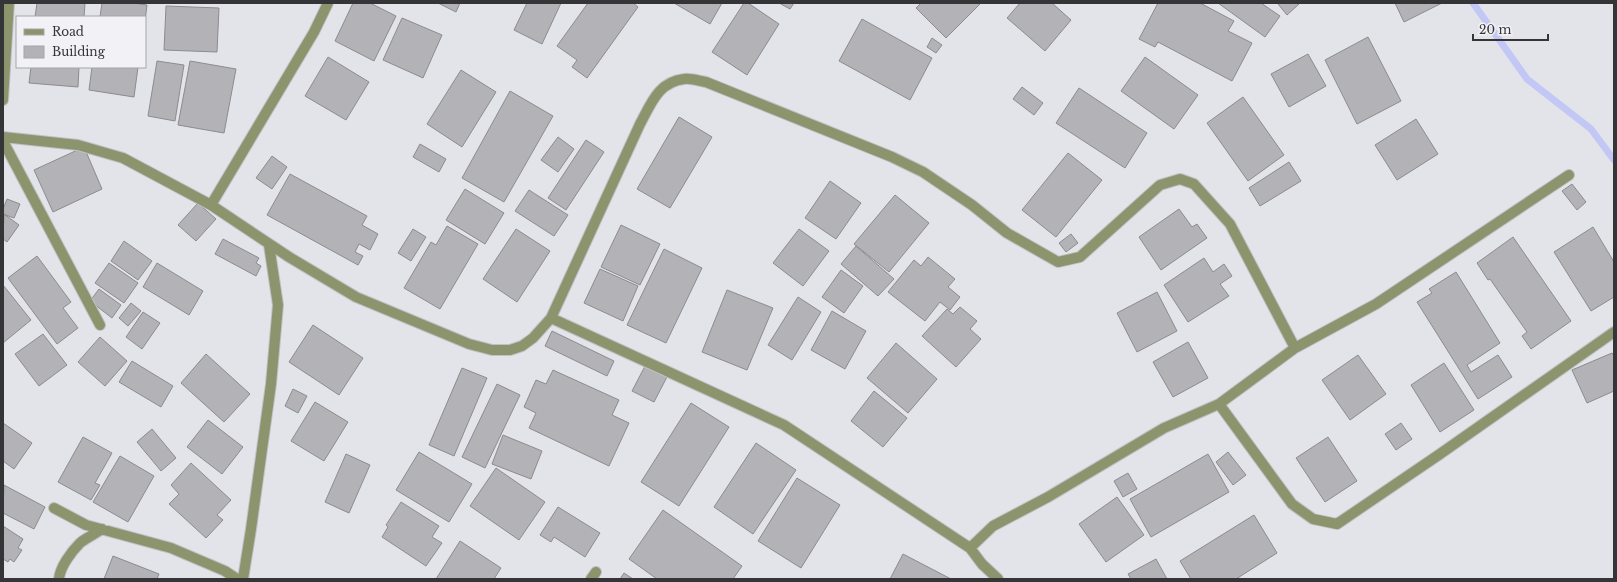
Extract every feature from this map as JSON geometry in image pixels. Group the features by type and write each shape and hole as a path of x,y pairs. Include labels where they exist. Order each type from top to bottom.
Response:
{"street":[{"path":"3,100 9,3"},
{"path":"211,205 314,32 328,3"},
{"path":"3,137 78,145 123,158 211,205 269,244 356,297 469,344 492,350 510,350 522,346 533,338 551,318 640,124 656,95 664,85 684,79 706,82 892,157 923,172 972,205 1007,234 1058,262 1080,257 1160,185 1180,179 1194,184 1230,224 1295,348"},
{"path":"3,141 100,325"},
{"path":"970,548 993,526 1048,496 1164,428 1219,404 1295,348 1376,304 1569,175"},
{"path":"242,579 251,529 270,384 278,305 269,244"},
{"path":"551,318 784,426 970,548 982,564 998,579"},
{"path":"1219,404 1292,504 1314,519 1337,524 1614,332"},
{"path":"54,508 86,525 171,548 225,571 237,579"},
{"path":"59,579 60,573 67,560 81,542 102,529"}],"building":[{"path":"37,3 85,3 84,16 35,16"},
{"path":"102,3 133,3 147,5 146,16 100,16"},
{"path":"353,3 370,3 396,16 374,61 335,41"},
{"path":"438,3 460,3 456,12"},
{"path":"527,3 561,3 542,44 514,30"},
{"path":"588,3 633,3 638,7 587,78 572,67 577,60 557,46"},
{"path":"674,3 722,3 710,24"},
{"path":"744,3 748,3 779,24 747,75 712,52"},
{"path":"779,3 794,3 790,9"},
{"path":"921,3 981,3 946,38 916,8"},
{"path":"1020,3 1052,3 1071,20 1045,51 1007,18"},
{"path":"1158,3 1200,3 1234,21 1228,31 1252,43 1232,81 1158,42 1155,47 1139,39"},
{"path":"1218,3 1261,3 1280,16 1265,37"},
{"path":"1395,3 1442,3 1404,22"},
{"path":"1278,4 1299,4 1287,15"},
{"path":"166,6 219,8 217,52 164,50"},
{"path":"402,18 442,35 423,78 383,60"},
{"path":"862,19 932,58 910,100 839,61"},
{"path":"1368,37 1401,101 1357,124 1325,60"},
{"path":"932,38 942,45 936,53 927,47"},
{"path":"1308,54 1326,86 1289,107 1271,74"},
{"path":"328,57 369,82 346,120 305,96"},
{"path":"1145,57 1198,95 1174,129 1121,91"},
{"path":"157,61 184,65 175,121 148,116"},
{"path":"190,61 236,69 224,133 178,125"},
{"path":"31,68 79,68 78,87 29,83"},
{"path":"92,68 138,68 134,97 89,90"},
{"path":"461,70 496,92 462,147 427,124"},
{"path":"1022,87 1043,103 1034,115 1013,99"},
{"path":"1079,88 1147,133 1125,168 1056,123"},
{"path":"510,91 553,116 504,202 462,178"},
{"path":"1243,97 1284,155 1248,181 1207,123"},
{"path":"679,117 712,137 670,208 637,189"},
{"path":"1416,119 1438,154 1397,180 1375,145"},
{"path":"558,137 574,149 558,172 541,160"},
{"path":"586,140 604,152 566,210 548,198"},
{"path":"420,144 446,159 439,172 413,157"},
{"path":"84,147 102,189 53,212 34,170"},
{"path":"1068,153 1102,180 1056,237 1022,210"},
{"path":"272,156 287,167 272,189 256,178"},
{"path":"1289,162 1301,181 1260,206 1249,188"},
{"path":"290,174 367,216 362,225 378,234 370,250 359,244 355,252 363,256 358,265 267,215"},
{"path":"830,181 861,203 836,239 805,218"},
{"path":"1572,184 1586,202 1577,210 1562,191"},
{"path":"465,189 504,213 485,244 446,220"},
{"path":"529,190 568,215 554,236 515,211"},
{"path":"895,195 929,223 889,272 854,244"},
{"path":"7,199 20,204 14,218 3,214 3,209"},
{"path":"198,203 216,219 196,241 178,225"},
{"path":"1179,209 1192,227 1197,224 1207,238 1161,270 1139,237"},
{"path":"4,214 19,225 7,242 3,239"},
{"path":"621,225 660,244 640,285 601,267"},
{"path":"447,226 478,244 440,309 404,288 431,242 436,245"},
{"path":"1593,227 1614,262 1614,297 1591,311 1554,252"},
{"path":"413,229 426,237 411,261 398,253"},
{"path":"516,229 550,251 517,302 483,279"},
{"path":"799,229 829,251 803,286 773,263"},
{"path":"1071,234 1078,243 1066,252 1059,243"},
{"path":"1513,237 1571,321 1531,349 1522,336 1527,332 1477,263"},
{"path":"223,239 259,258 256,263 261,266 256,276 215,254"},
{"path":"124,241 152,261 138,280 111,261"},
{"path":"856,246 894,279 878,296 841,264"},
{"path":"664,249 702,268 666,343 627,325"},
{"path":"37,256 71,302 63,308 78,328 57,344 8,278"},
{"path":"928,257 955,279 948,287 960,297 950,310 940,302 925,321 888,292 914,260 921,266"},
{"path":"1204,258 1213,272 1224,264 1232,276 1220,284 1229,296 1188,322 1164,285"},
{"path":"109,263 138,283 124,303 95,283"},
{"path":"157,263 203,291 189,315 143,287"},
{"path":"600,269 638,286 623,321 584,303"},
{"path":"841,270 863,286 844,313 822,297"},
{"path":"1456,272 1500,343 1467,365 1471,372 1498,355 1512,377 1478,399 1417,302 1432,293 1429,289"},
{"path":"3,285 31,320 3,343"},
{"path":"99,289 121,305 112,318 90,301"},
{"path":"727,290 773,308 747,370 702,352"},
{"path":"1157,292 1177,331 1137,352 1117,313"},
{"path":"798,297 821,312 792,360 768,345"},
{"path":"131,303 141,311 128,326 119,318"},
{"path":"960,307 977,321 970,329 981,339 956,367 922,336 947,309 953,314"},
{"path":"832,311 866,331 845,369 811,350"},
{"path":"143,312 160,323 142,349 126,337"},
{"path":"313,325 363,358 339,395 289,362"},
{"path":"552,331 614,361 607,376 545,346"},
{"path":"43,334 67,365 39,386 15,354"},
{"path":"100,337 127,361 105,386 78,362"},
{"path":"1188,342 1208,378 1173,397 1153,362"},
{"path":"896,343 937,379 908,413 867,378"},
{"path":"1612,353 1614,356 1614,391 1587,403 1572,370"},
{"path":"206,354 250,394 224,422 181,383"},
{"path":"1358,355 1386,394 1350,420 1322,380"},
{"path":"132,361 173,386 161,407 119,382"},
{"path":"1444,363 1474,410 1440,432 1411,385"},
{"path":"645,366 667,377 654,402 632,391"},
{"path":"462,368 487,378 454,456 429,445"},
{"path":"553,370 619,400 612,415 629,423 609,466 529,428 536,413 524,407 536,380 546,384"},
{"path":"497,384 520,395 485,468 462,457"},
{"path":"293,389 307,396 298,413 285,406"},
{"path":"874,391 907,418 883,447 851,421"},
{"path":"315,402 348,422 324,461 291,441"},
{"path":"691,403 729,427 679,506 641,482"},
{"path":"208,420 243,447 222,474 187,447"},
{"path":"3,423 32,443 14,469 3,461"},
{"path":"1401,423 1412,439 1396,450 1385,434"},
{"path":"152,429 176,458 161,471 137,442"},
{"path":"503,435 542,451 531,479 492,464"},
{"path":"83,437 112,453 95,483 100,485 91,500 58,482"},
{"path":"1328,437 1357,481 1325,502 1296,458"},
{"path":"756,443 796,470 753,534 714,507"},
{"path":"419,452 472,484 449,522 396,490"},
{"path":"1228,452 1246,475 1233,485 1216,462"},
{"path":"346,454 370,465 349,513 325,502"},
{"path":"1208,454 1229,492 1151,537 1130,499"},
{"path":"120,456 154,476 128,522 93,502"},
{"path":"191,463 231,500 217,515 223,520 206,538 169,504 179,494 171,485"},
{"path":"496,468 545,502 519,540 470,506"},
{"path":"1128,473 1137,489 1123,497 1114,481"},
{"path":"797,478 840,505 801,568 758,541"},
{"path":"4,485 45,507 34,529 3,513"},
{"path":"1117,497 1144,535 1106,562 1079,524"},
{"path":"401,502 439,526 432,537 442,543 426,566 382,537 388,527 386,525"},
{"path":"558,507 600,533 585,557 554,537 551,542 540,535"},
{"path":"663,510 742,566 733,579 657,579 629,559"},
{"path":"1254,515 1277,553 1236,579 1191,579 1180,561"},
{"path":"3,526 23,539 18,548 22,550 14,562 10,559 8,562 3,559"},
{"path":"460,541 501,568 494,579 436,579"},
{"path":"903,554 951,579 890,579"},
{"path":"113,556 159,574 157,579 104,579"},
{"path":"1156,559 1167,579 1131,579 1128,574"},
{"path":"624,573 633,579 620,579"}],"waterway":[{"path":"1473,3 1527,79 1591,129 1614,160"}]}
